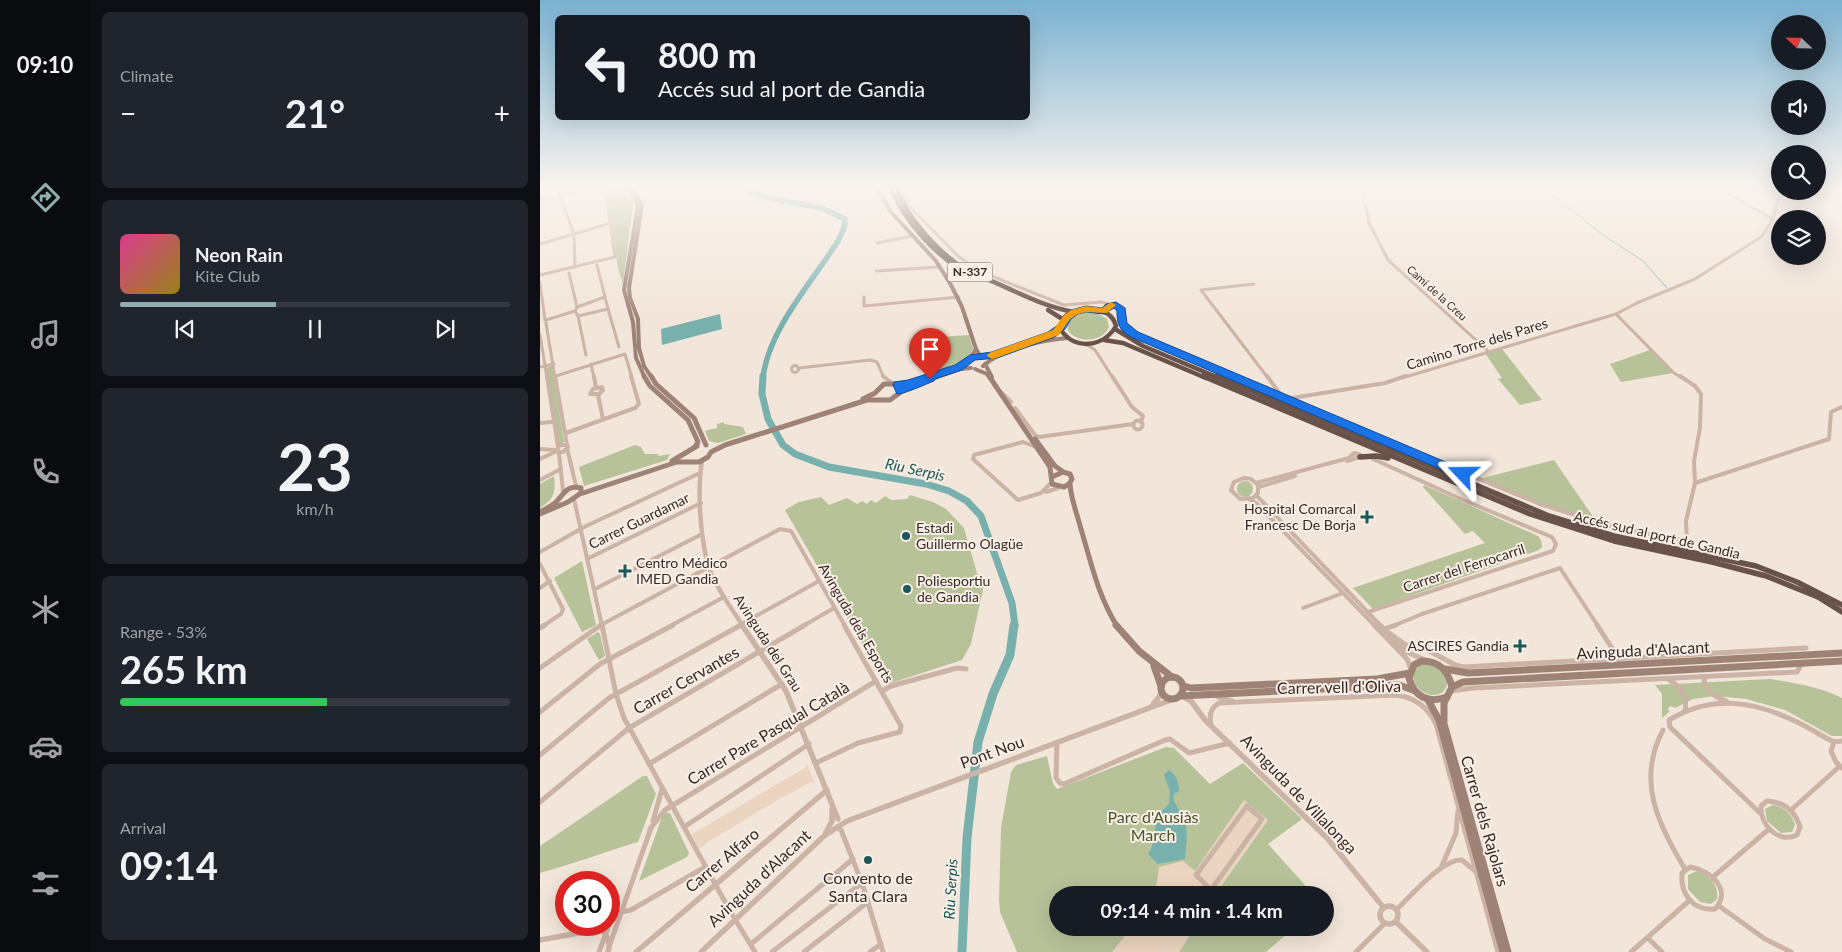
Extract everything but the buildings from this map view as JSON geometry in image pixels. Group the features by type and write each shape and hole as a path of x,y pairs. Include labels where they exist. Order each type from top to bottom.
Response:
{"highway":[{"name":"N-337","path":"921,232 960,271 1056,313 1064,320"},
{"name":"N-337","path":"927,232 964,269 1043,304 1062,311 1074,312 1086,309 1104,311"},
{"name":"Accés sud al port de Gandia","path":"1104,311 1114,320 1115,329 1143,346 1534,511 1614,536 1743,562 1797,582 1842,605"},
{"path":"1074,312 1064,320 1061,327 1062,333 1077,343 1086,344"},
{"path":"1104,340 1115,329"},
{"name":"Accés sud al port de Gandia","path":"1086,344 1104,340 1123,343 1547,521 1591,535 1724,563 1762,574 1809,593 1842,612"},
{"path":"1360,457 1376,456 1390,459 1463,487"}],"main road":[{"path":"540,513 574,499 581,492 687,454 698,442 688,420 650,386 642,374 636,358 633,322 624,290 635,232"},
{"path":"638,232 629,288 639,325 641,357 654,382 694,418 711,452"},
{"path":"909,232 940,267 959,298 976,349 1002,393 1054,466 1070,474 1072,479 1070,484 1071,498 1110,614 1124,633 1154,665 1172,677 1181,680 1184,686 1180,697"},
{"path":"794,422 875,393 881,386 892,383 898,385 908,384 969,361 993,356 1042,338 1056,332 1061,327"},
{"path":"973,369 995,357 1041,342 1067,338"},
{"path":"969,361 976,349"},
{"path":"969,361 973,369"},
{"path":"581,492 671,464 702,461 711,452 745,438 867,400 892,399 905,388 921,382 960,369 973,369 987,374 1050,466 1052,480 1071,498"},
{"path":"898,385 900,391"},
{"path":"875,393 879,400"},
{"path":"695,447 707,445 723,446"},
{"path":"687,454 688,461"},
{"path":"1052,480 1062,471"},
{"path":"1060,488 1070,484"},
{"path":"540,513 559,499 563,491 576,486 581,492"},
{"path":"559,499 566,502"},
{"name":"Avinguda d'Alacant","path":"1446,669 1468,673 1842,653"},
{"path":"1154,665 1162,693 1167,698 1406,686 1428,700 1435,701 1450,691 1452,681 1446,669 1437,663 1427,660 1418,662 1410,671 1401,676 1191,688 1184,686"},
{"name":"Avinguda d'Alacant","path":"1450,691 1463,682 1842,661"},
{"path":"1410,671 1410,683 1416,692"},
{"path":"1161,686 1164,680 1172,677"},
{"name":"Carrer dels Rajolars","path":"1450,691 1442,710 1444,724 1508,952"},
{"name":"Carrer dels Rajolars","path":"1428,700 1439,720 1503,952"}],"street":[{"path":"540,275 615,257 612,232"},
{"path":"935,232 958,256 979,270 1064,305 1077,306 1106,301 1122,310 1122,324 1135,335 1517,497 1580,518 1664,539 1687,542 1686,521 1695,482 1694,461 1700,428 1700,392 1693,384 1674,373 1616,314"},
{"name":"Camí de la Creu","path":"1374,232 1388,260 1488,351"},
{"name":"Camino Torre dels Pares","path":"1284,399 1385,383 1616,314 1637,303 1695,279 1747,247 1766,232"},
{"path":"540,243 573,233 575,267"},
{"path":"877,243 912,236"},
{"path":"597,265 619,347"},
{"path":"876,271 940,267"},
{"path":"569,273 586,356"},
{"path":"540,282 567,447 576,486"},
{"path":"1254,284 1200,290 1284,399"},
{"path":"540,321 576,312 605,297"},
{"path":"864,297 864,306 959,298"},
{"path":"1104,311 1112,305"},
{"path":"576,312 608,309"},
{"path":"541,325 546,321"},
{"path":"540,335 542,367 561,469 563,491"},
{"path":"1086,344 1095,350 1132,407 1143,416 1141,422 1144,425 1139,429 1134,428 1133,424"},
{"path":"556,376 622,354 626,356 639,404 635,408 566,432"},
{"path":"799,368 870,360 878,364 884,378 892,383"},
{"path":"542,367 554,364"},
{"path":"591,364 596,388"},
{"path":"881,386 884,378"},
{"path":"602,387 604,389 598,394 593,395 590,393 596,388 602,387"},
{"path":"1002,393 1011,402"},
{"path":"598,394 603,420"},
{"path":"1695,482 1829,439 1831,412 1842,407"},
{"path":"1015,408 1036,436 1046,437 1133,424 1136,421 1141,422"},
{"path":"540,423 552,422"},
{"path":"1028,435 1022,442 976,455 972,459 1018,500 1060,488"},
{"path":"1022,442 1036,447"},
{"path":"540,459 567,447"},
{"path":"540,449 557,450 567,447"},
{"path":"1257,485 1360,457"},
{"name":"Carrer del Ferrocarril","path":"1368,612 1553,550 1556,544 1552,537 1373,459"},
{"name":"Avinguda del Grau","path":"702,461 700,473 702,534 709,566 724,598 782,684 809,744 832,804 837,823"},
{"path":"540,480 561,469"},
{"path":"540,552 581,529 700,473"},
{"path":"1257,485 1251,479 1244,478 1237,480 1232,485 1231,490 1236,497 1249,499 1256,503 1407,658 1410,671"},
{"path":"1041,493 1052,480"},
{"path":"1257,485 1256,495 1385,630 1407,652 1427,660"},
{"path":"1249,499 1256,495"},
{"path":"574,499 595,588 616,694 624,718 714,884 755,952"},
{"name":"Carrer Guardamar","path":"588,559 701,503"},
{"name":"Avinguda dels Esports","path":"709,566 783,529 790,531 900,722 901,729 898,733 858,743 816,763"},
{"path":"595,588 702,534"},
{"path":"540,564 563,608 561,614 540,628"},
{"path":"540,668 602,624 709,566"},
{"path":"1385,630 1422,614 1560,568 1619,659"},
{"path":"540,588 550,581"},
{"path":"540,755 616,694 819,581"},
{"path":"1303,608 1344,593"},
{"path":"540,712 604,662 724,598"},
{"name":"Carrer Cervantes","path":"540,802 629,728 834,608"},
{"name":"Avinguda d'Alacant","path":"1385,630 1406,645 1424,648 1455,665 1464,667 1806,648"},
{"name":"Avinguda d'Alacant","path":"1450,691 1466,688 1704,678 1797,672 1802,663"},
{"path":"882,691 891,686 957,668 966,669"},
{"path":"1704,678 1708,690 1728,702"},
{"name":"Avinguda d'Alacant","path":"1668,679 1678,685 1685,693 1686,711"},
{"name":"Carrer Pare Pasqual Català","path":"650,829 662,812 672,805 876,681"},
{"path":"650,764 782,684"},
{"path":"1374,696 1382,686"},
{"path":"1149,708 1162,693"},
{"name":"Carrer vell d'Oliva","path":"1212,695 1234,702"},
{"name":"Carrer vell d'Oliva","path":"1211,725 1209,715 1214,706 1219,703 1395,695 1407,697 1421,705 1436,724 1498,952"},
{"path":"1180,697 1056,744 1056,778 1060,783 1064,784 1165,740 1170,740 1189,753 1230,743"},
{"name":"Avinguda de Villalonga","path":"1180,697 1191,701 1211,725 1327,838 1384,908"},
{"path":"1760,812 1763,803 1773,800 1785,806 1791,810 1800,826 1797,835 1783,838 1769,829 1760,812 1670,727 1669,720 1686,711 1702,706 1728,702 1756,706 1786,716 1834,742 1842,741"},
{"path":"1663,730 1654,747 1650,762 1652,794 1661,825 1685,869"},
{"path":"1791,810 1841,767 1830,751 1834,742"},
{"path":"684,827 809,744"},
{"name":"Pont Nou","path":"937,787 1056,744"},
{"path":"609,948 662,793 662,787"},
{"name":"Avinguda d'Alacant","path":"700,952 837,823 848,821 937,787"},
{"name":"Carrer Alfaro","path":"636,952 827,790"},
{"path":"1440,870 1452,849 1458,828 1457,801"},
{"name":"Avinguda del Grau","path":"824,836 832,821 832,804"},
{"path":"1248,806 1262,819 1209,893 1196,876 1248,806"},
{"path":"837,823 862,883 883,952"},
{"path":"1714,878 1769,829"},
{"path":"751,944 853,859"},
{"path":"1396,910 1440,870 1458,860 1469,863 1477,873"},
{"path":"621,912 631,910 705,867"},
{"path":"1690,867 1702,869 1714,878 1721,890 1721,902 1719,906 1711,910 1690,900 1682,886 1682,873 1690,867"},
{"path":"772,952 862,883"},
{"path":"1631,952 1690,900"},
{"path":"804,952 868,902"},
{"path":"1390,906 1396,910 1398,917 1396,922 1390,925 1385,922 1381,916 1384,908 1390,906"},
{"path":"1719,906 1765,939 1791,952"},
{"path":"1356,952 1385,922"},
{"path":"1396,922 1427,952"},
{"path":"540,940 563,936"},
{"path":"599,952 602,936"},
{"path":"1648,938 1662,952"},
{"path":"870,952 880,944"}],"green space":[{"path":"613,232 629,232 623,284 618,269"},
{"path":"1083,313 1097,313 1107,319 1109,327 1106,332 1090,340 1078,338 1068,331 1069,322 1074,317"},
{"path":"969,335 973,349 965,359 954,366 928,375 915,339"},
{"path":"1502,349 1542,400 1520,405 1498,379 1502,378 1485,353"},
{"path":"1650,350 1673,373 1621,382 1610,364"},
{"path":"552,366 564,442 559,445 546,368"},
{"path":"724,422 724,424 743,427 746,434 718,443 709,441 705,431 717,428 717,424"},
{"path":"635,445 641,447 645,454 658,454 658,456 670,454 667,460 584,486 579,467"},
{"path":"1554,460 1596,521 1565,512 1479,479"},
{"path":"554,476 555,486 553,495 540,508 540,484"},
{"path":"1242,481 1248,481 1253,486 1251,495 1242,497 1237,492 1237,486"},
{"path":"1424,485 1538,536 1542,547 1539,550 1373,609 1353,588 1485,543 1473,531 1465,534 1423,487"},
{"name":"Poliesportiu de Gandia","path":"910,495 933,502 946,509 964,528 977,573 984,585 971,644 962,660 888,684 884,682 785,510 799,502 821,497 829,505 847,498 857,504 862,501 867,504 871,500 876,503 885,496 891,500 907,499"},
{"path":"582,561 596,625 582,632 554,578"},
{"path":"598,632 605,656 599,660 587,639"},
{"path":"1425,664 1436,667 1444,674 1447,683 1442,693 1427,694 1416,685 1414,673"},
{"path":"1770,679 1816,688 1842,698 1842,736 1832,736 1785,710 1746,699 1715,696 1693,699 1675,708 1671,706 1668,708 1669,712 1662,718 1662,694 1655,685"},
{"name":"Parc d'Ausiàs March","path":"1166,747 1174,748 1210,784 1243,763 1302,819 1268,844 1306,886 1049,886 1049,936 1285,936 1266,952 1017,952 1000,912 999,900 1001,828 1011,772 1016,765 1047,756 1053,784 1057,789"},
{"path":"643,776 647,776 656,794 638,842 540,873 540,846"},
{"path":"1773,805 1784,809 1790,814 1795,825 1792,832 1781,833 1767,821 1765,809"},
{"path":"666,813 670,813 689,853 687,857 639,881 662,817"},
{"path":"1697,871 1709,878 1715,885 1717,899 1711,904 1700,902 1688,889 1688,875"}],"shaded area":[{"path":"807,764 815,783 811,782 779,799 706,843 703,847 698,848 692,834 805,768"},
{"path":"1244,800 1268,820 1221,886 1156,886 1159,867 1183,861 1195,871"},
{"path":"1125,936 1189,936 1179,952 1112,952"}],"water":[{"path":"720,314 722,329 662,345 661,329"},
{"path":"1169,770 1174,774 1178,782 1179,791 1173,795 1186,826 1185,859 1158,864 1148,854 1154,840 1158,817 1169,804 1170,791 1164,775"}],"waterway":[{"name":"Riu Serpis","path":"763,378 773,342 782,324 842,232"},
{"path":"1600,232 1643,261 1667,288"},
{"name":"Riu Serpis","path":"763,376 762,394 768,419 783,445 795,454 829,467 926,484 949,491 967,501 981,516 1012,603 1015,626"},
{"name":"Riu Serpis","path":"962,952 967,838 978,742 993,694 1010,655 1014,625"}],"slow traffic":[{"path":"992,356 1056,332 1064,320 1074,312 1086,309 1104,311 1111,305"}],"place":[{"name":"Hospital Comarcal Francesc De Borja","path":"1367,517"},
{"name":"Estadi Guillermo Olagüe","path":"906,536"},
{"name":"Centro Médico IMED Gandia","path":"625,571"},
{"name":"Poliesportiu de Gandia","path":"907,589"},
{"name":"ASCIRES Gandia","path":"1520,646"},
{"name":"Convento de Santa Clara","path":"868,860"}],"route":[{"path":"930,379 900,391 900,386 898,385 908,384 959,367 973,357 993,356 1052,334 1074,312 1086,309 1104,311 1109,306 1116,305 1122,310 1122,324 1135,335 1463,474"}]}
